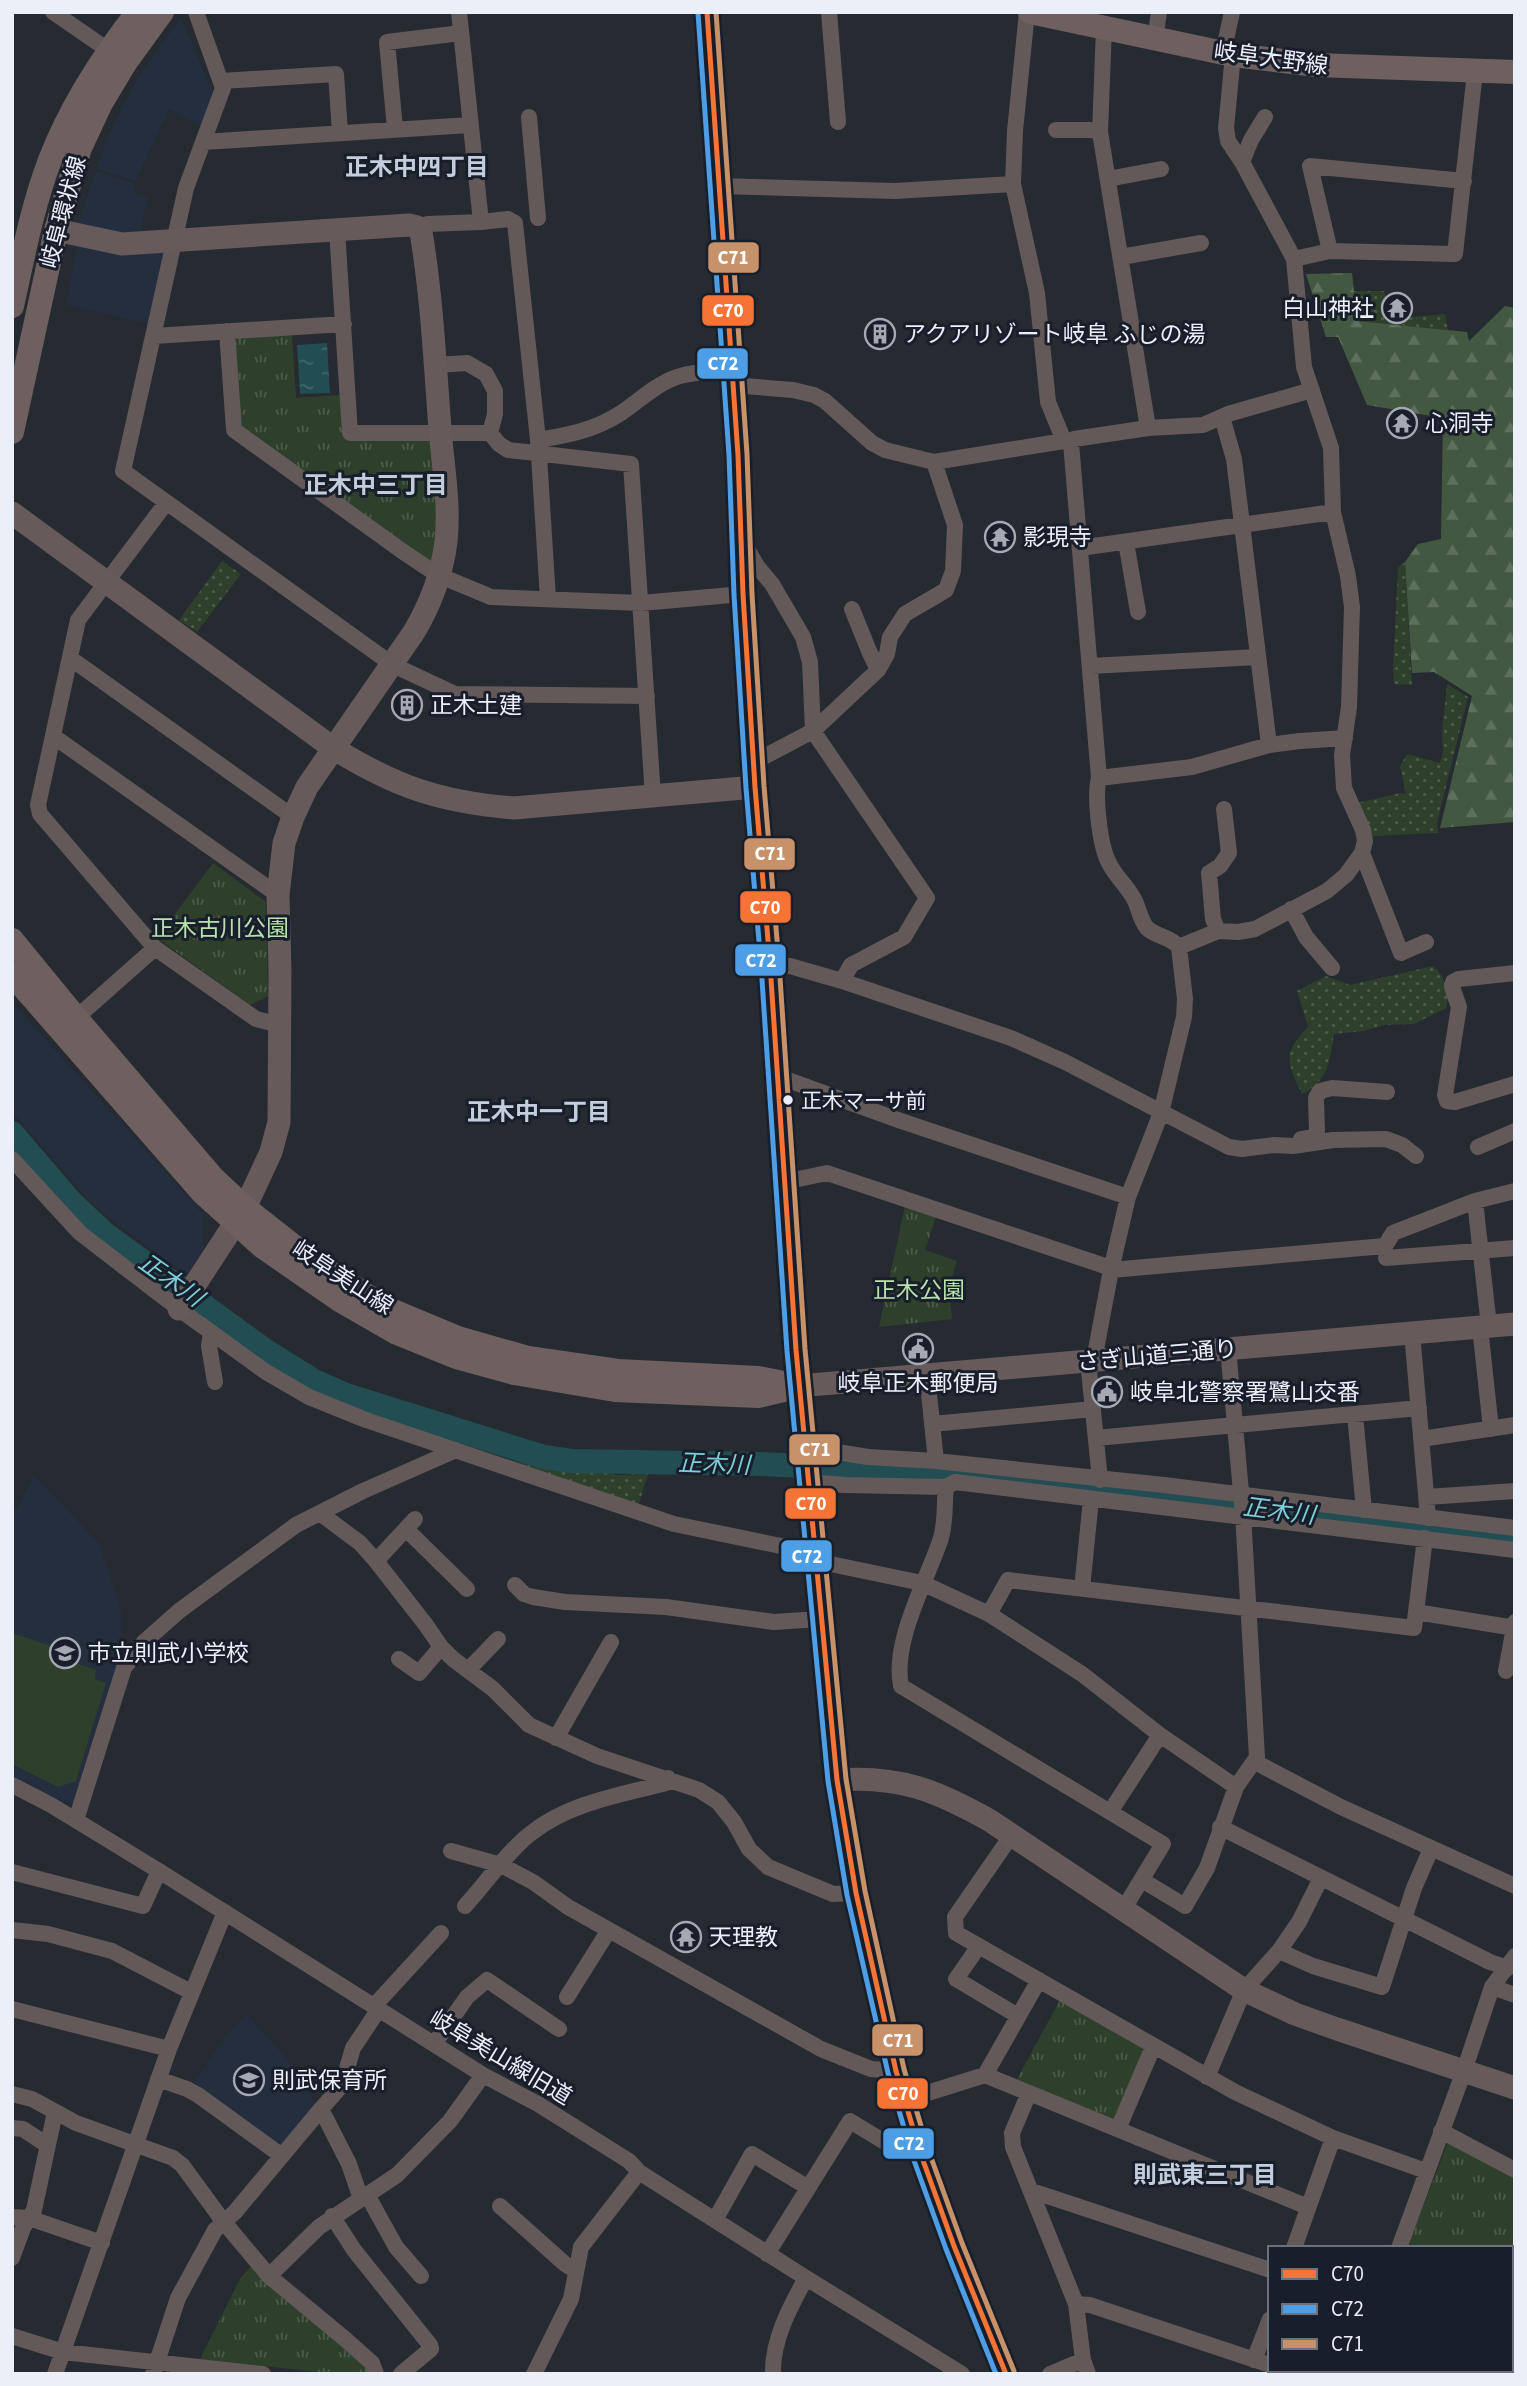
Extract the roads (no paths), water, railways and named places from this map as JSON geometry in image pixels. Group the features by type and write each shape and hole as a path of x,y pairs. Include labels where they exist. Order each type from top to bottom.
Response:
{"main road":[{"name":"岐阜環状線","path":"12,306 18,253 50,160 67,121 108,50 138,12"},
{"name":"岐阜環状線","path":"12,432 56,230 80,148 125,63 162,12"},
{"name":"岐阜大野線","path":"1029,12 1228,54 1316,65 1515,72"},
{"name":"岐阜美山線","path":"12,940 213,1178 241,1216"},
{"name":"岐阜美山線","path":"12,974 203,1193 386,1308 458,1338 528,1358 618,1371 758,1378 799,1386"},
{"path":"799,1386 838,1780 856,1893 896,2071 918,2147 954,2246 1006,2374"}],"street":[{"path":"52,12 108,50"},
{"path":"196,12 223,88 186,188 123,471 393,665 456,694 647,696"},
{"path":"459,12 481,222"},
{"path":"707,12 738,455 755,788 799,1386"},
{"path":"829,12 838,122"},
{"path":"1029,12 1015,131 1013,184 1037,293 1048,402 1054,421 1067,442 1091,666 1099,778 1099,823 1108,862 1133,897 1143,923 1150,931 1174,941 1179,947 1185,999 1184,1017 1161,1113 1128,1197 1091,1361 1100,1480"},
{"path":"1155,40 1159,12"},
{"path":"1179,947 1218,931 1255,929 1327,891 1346,875 1362,853 1365,841 1363,830 1344,788 1342,755 1350,676 1352,607 1346,566 1333,512 1331,448 1304,367 1294,259 1228,141 1228,54 1232,12"},
{"path":"1104,28 1100,132 1148,428"},
{"path":"395,129 387,42 461,33"},
{"path":"1294,259 1331,251 1455,254 1475,72"},
{"path":"221,81 336,74 340,133"},
{"path":"530,117 538,218"},
{"path":"1242,162 1265,117"},
{"path":"203,142 470,125"},
{"path":"1056,130 1100,132"},
{"path":"1331,251 1310,166 1464,181"},
{"path":"1108,179 1161,169"},
{"path":"719,186 895,191 1013,184"},
{"path":"56,230 122,244 409,225 417,227 428,223 508,219 515,223 538,447 548,599"},
{"path":"185,1299 241,1216 271,1152 279,1122 278,895 284,843 307,787 393,665 425,613 445,543 447,496 428,274 421,232 417,227"},
{"path":"337,230 350,433 490,433"},
{"path":"1121,257 1201,243"},
{"path":"154,336 344,324"},
{"path":"227,331 234,430 438,575 491,597 641,603 743,594"},
{"path":"436,365 467,363 486,374 495,391 495,414 490,433"},
{"path":"490,433 508,450 538,447 599,426 664,383 690,373 732,378 814,395 884,450 934,462 1148,428 1203,425 1312,390"},
{"path":"1222,417 1234,459 1269,746"},
{"path":"538,447 631,464 653,797"},
{"path":"754,762 813,731 878,670 887,654 895,626 905,614 946,590 953,571 955,525 934,462"},
{"path":"166,503 78,620 38,804 40,814 155,948 256,1019 280,1025"},
{"path":"1080,548 1333,512"},
{"path":"12,513 333,748 379,775 410,789 481,805 540,807 755,788"},
{"path":"741,538 803,637 810,662 813,731 927,898 904,937 851,965 842,981"},
{"path":"1126,542 1138,612"},
{"path":"852,609 878,670"},
{"path":"1091,666 1257,657"},
{"path":"70,658 293,817"},
{"path":"53,736 278,895"},
{"path":"1099,778 1192,767 1269,746 1345,738"},
{"path":"1218,931 1213,919 1209,873 1220,866 1228,853 1224,809"},
{"path":"1362,853 1401,953 1426,942"},
{"path":"1291,909 1306,937 1332,968"},
{"path":"76,1018 155,948"},
{"path":"770,964 790,966 842,981 1011,1038 1065,1062 1230,1147 1242,1149 1363,1138 1386,1139 1402,1145 1416,1156"},
{"path":"1515,973 1459,979 1453,982 1458,1007 1447,1101 1455,1102 1515,1084"},
{"path":"778,1076 901,1121 1128,1197"},
{"path":"1275,1146 1312,1137 1317,1133 1316,1098 1320,1091 1332,1088 1387,1092"},
{"path":"1478,1147 1515,1131"},
{"path":"12,1159 80,1233 185,1299 211,1332 266,1372 309,1398 366,1420 674,1524 922,1583 989,1614 1082,1674 1160,1735 1236,1787"},
{"path":"783,1182 827,1173 1111,1270 1385,1246 1393,1233 1475,1201 1515,1191"},
{"path":"1475,1201 1490,1429"},
{"path":"1386,1258 1515,1248"},
{"name":"さぎ山道三通り","path":"799,1386 1515,1324"},
{"path":"211,1332 209,1346 215,1382"},
{"path":"1412,1332 1428,1518"},
{"path":"1142,1880 1185,1906 1207,1868 1236,1787 1257,1757 1242,1507 1227,1348"},
{"path":"927,1376 936,1461"},
{"path":"1096,1438 1419,1408"},
{"path":"932,1424 1093,1409"},
{"path":"1355,1415 1364,1510"},
{"path":"1422,1443 1515,1425"},
{"path":"1422,1443 1515,1433"},
{"path":"76,1821 124,1668 144,1642 179,1611 284,1533 363,1491 456,1450"},
{"path":"807,1464 868,1457 936,1461 1164,1485 1242,1507 1425,1538 1515,1550"},
{"path":"807,1464 844,1485 946,1487 955,1482 1091,1499 1364,1510 1515,1528"},
{"path":"946,1487 941,1538 907,1628 899,1675 901,1686 1163,1844 1123,1910"},
{"path":"1426,1497 1515,1491"},
{"path":"1082,1589 1091,1499"},
{"path":"321,1514 360,1544 376,1561 441,1647 493,1689 529,1725 597,1756 699,1790 718,1802 734,1822 749,1849 768,1867 833,1894 856,1893"},
{"path":"376,1561 410,1524 467,1589"},
{"path":"989,1614 1008,1580 1414,1628 1425,1538"},
{"path":"514,1585 524,1594 565,1602 666,1607 774,1622 821,1619"},
{"path":"1416,1612 1514,1628"},
{"path":"1506,1671 1515,1622"},
{"path":"468,1670 498,1639"},
{"path":"556,1738 611,1642"},
{"path":"399,1659 419,1673 441,1647"},
{"path":"1110,1812 1160,1735"},
{"path":"1255,1762 1341,1807 1515,1886"},
{"path":"838,1780 865,1778 897,1781 957,1802 1244,1990 1326,2025 1515,2088"},
{"path":"465,1906 520,1843 545,1823 589,1804 666,1783 668,1779"},
{"name":"岐阜美山線旧道","path":"12,1786 159,1871 483,2076 538,2104 629,2161 639,2172 767,2254 962,2374"},
{"path":"1220,1827 1490,1962 1511,1962"},
{"path":"1011,1836 955,1917 956,1933 1207,2077 1333,2138 1426,2171"},
{"path":"1279,1951 1313,1966 1382,1987 1414,1888 1431,1849"},
{"path":"451,1851 502,1865 533,1882 568,1907 821,2049 872,2069 896,2071"},
{"path":"12,1872 143,1906 159,1871"},
{"path":"1207,2077 1244,1990 1279,1951 1299,1923 1321,1878"},
{"path":"55,2374 169,2049 225,1912"},
{"path":"12,1930 48,1934 112,1951 191,1992"},
{"path":"566,1997 609,1930"},
{"path":"155,2368 178,2298 215,2230 235,2212 342,2085 353,2049 376,2008 440,1933"},
{"path":"979,1946 956,1979 1018,2016"},
{"path":"1400,2246 1492,1987 1511,1962"},
{"path":"434,2044 467,1997 487,1980 559,2029"},
{"path":"985,2075 1039,1980"},
{"path":"1492,1987 1515,1995"},
{"path":"12,2009 169,2049"},
{"path":"1118,2129 1153,2047"},
{"path":"905,2100 985,2075 1308,2207"},
{"path":"269,2276 332,2216 397,2175 423,2151 450,2122 483,2076"},
{"path":"158,2079 187,2088 282,2156"},
{"path":"1029,2093 1012,2133 1013,2147 1076,2304 1085,2367 1050,2374"},
{"path":"12,2094 32,2099 76,2123 173,2158 182,2165 223,2221 269,2276 372,2363 376,2374"},
{"path":"321,2109 363,2197 370,2200 396,2246 421,2276"},
{"path":"12,2258 23,2228 34,2210 55,2112"},
{"path":"767,2254 850,2121 893,2147 918,2147"},
{"path":"12,2128 23,2129 47,2145"},
{"path":"1441,2131 1515,2170"},
{"path":"1295,2246 1333,2138"},
{"path":"715,2220 752,2154 807,2187"},
{"path":"534,2374 571,2299 582,2247 639,2172"},
{"path":"1032,2191 1268,2269"},
{"path":"500,2206 576,2271"},
{"path":"332,2216 354,2250 430,2345 430,2349 401,2374"},
{"path":"12,2217 29,2218 102,2243"},
{"path":"773,2374 775,2351 785,2320 806,2278"},
{"path":"1076,2304 1090,2305 1262,2362 1268,2330"},
{"path":"12,2336 63,2352 155,2368 261,2374"}],"water":[{"path":"327,343 330,393 300,394 297,345"}],"waterway":[{"name":"正木川","path":"12,1133 71,1202 105,1234 266,1351 314,1381 346,1395 544,1457 572,1461 761,1464 942,1473 1515,1539"}],"place":[{"name":"白山神社","path":"1397,308"},
{"name":"アクアリゾート岐阜 ふじの湯","path":"880,334"},
{"name":"心洞寺","path":"1402,423"},
{"name":"影現寺","path":"1000,537"},
{"name":"正木土建","path":"407,705"},
{"name":"正木マーサ前","path":"788,1100"},
{"name":"岐阜正木郵便局","path":"918,1349"},
{"name":"岐阜北警察署鷺山交番","path":"1107,1392"},
{"name":"市立則武小学校","path":"65,1653"},
{"name":"天理教","path":"686,1937"},
{"name":"則武保育所","path":"249,2080"}],"district":[{"name":"正木中四丁目","path":"417,167"},
{"name":"正木中三丁目","path":"376,485"},
{"name":"正木中一丁目","path":"539,1112"},
{"name":"則武東三丁目","path":"1205,2175"}],"park label":[{"name":"正木古川公園","path":"220,928"},
{"name":"正木公園","path":"919,1290"}]}
